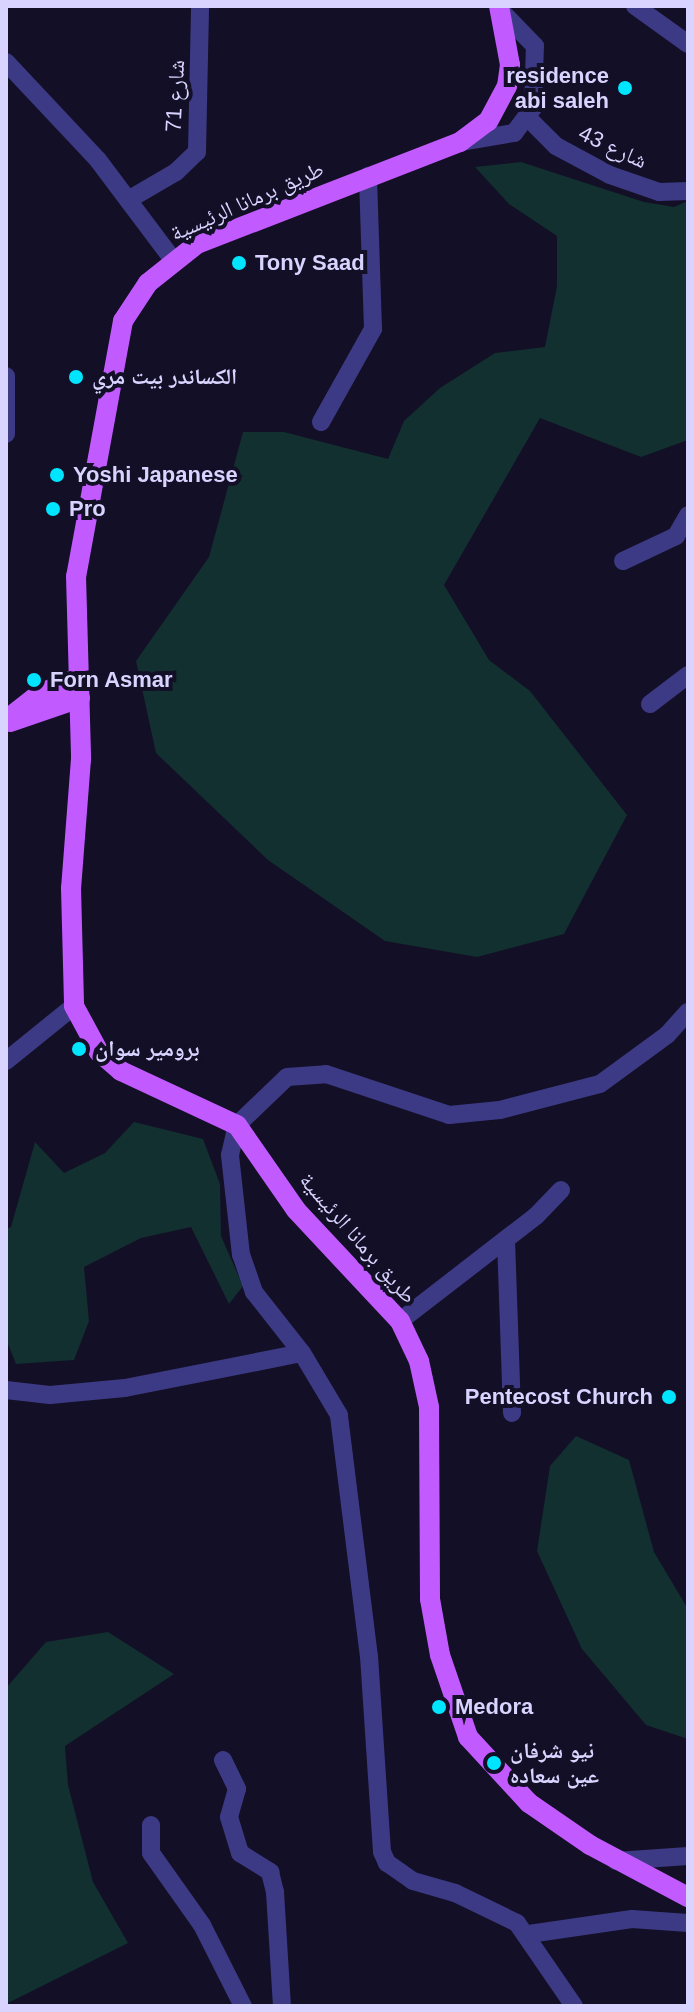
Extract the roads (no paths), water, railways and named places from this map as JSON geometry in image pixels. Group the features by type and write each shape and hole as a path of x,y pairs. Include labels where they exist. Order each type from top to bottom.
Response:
{"main road":[{"name":"طريق برمانا الرئيسية","path":"500,9 509,50 507,86 488,121 460,142 233,228 173,260 133,302 116,343 83,526 74,617 67,643 74,689 70,758 77,782 70,933 74,1006 99,1052 121,1071 237,1125 296,1210 400,1321 419,1361 429,1407 430,1599 456,1710 468,1737 505,1783 616,1861 688,1897"},
{"path":"6,722 74,689"}],"street":[{"name":"شارع 71","path":"128,200 176,172 197,152 200,6"},
{"path":"635,6 688,44"},
{"path":"460,142 514,133 529,119 535,95 535,46 500,9"},
{"path":"6,62 68,126 173,260"},
{"name":"شارع 43","path":"529,119 564,152 610,175 659,192 688,191"},
{"path":"321,422 373,329 368,176"},
{"path":"6,376 6,434"},
{"path":"623,561 676,536 688,515"},
{"path":"650,704 688,675"},
{"path":"6,1061 74,1006"},
{"path":"574,2006 529,1934 501,1913 413,1881 387,1863 382,1852 369,1657 339,1415 302,1353 254,1292 241,1255 230,1155 237,1125 276,1085 301,1073 326,1074 449,1115 536,1102 608,1078 667,1035 688,1012"},
{"path":"400,1321 506,1240 561,1190"},
{"path":"506,1240 512,1413"},
{"path":"6,1390 76,1394 302,1353"},
{"path":"223,1760 237,1789 229,1817 240,1853 270,1872 275,1892 282,2006"},
{"path":"151,1825 151,1853 202,1925 243,2006"},
{"path":"616,1861 688,1856"},
{"path":"529,1934 632,1919 688,1923"}],"place":[{"name":"residence abi saleh","path":"625,88"},
{"name":"Tony Saad","path":"239,263"},
{"name":"الكساندر بيت مري","path":"76,377"},
{"name":"Yoshi Japanese","path":"57,475"},
{"name":"Pro","path":"53,509"},
{"name":"Forn Asmar","path":"34,680"},
{"name":"برومير سوان","path":"79,1049"},
{"name":"Pentecost Church","path":"669,1397"},
{"name":"Medora","path":"439,1707"},
{"name":"نيو شرفان عين سعاده","path":"494,1763"}]}
